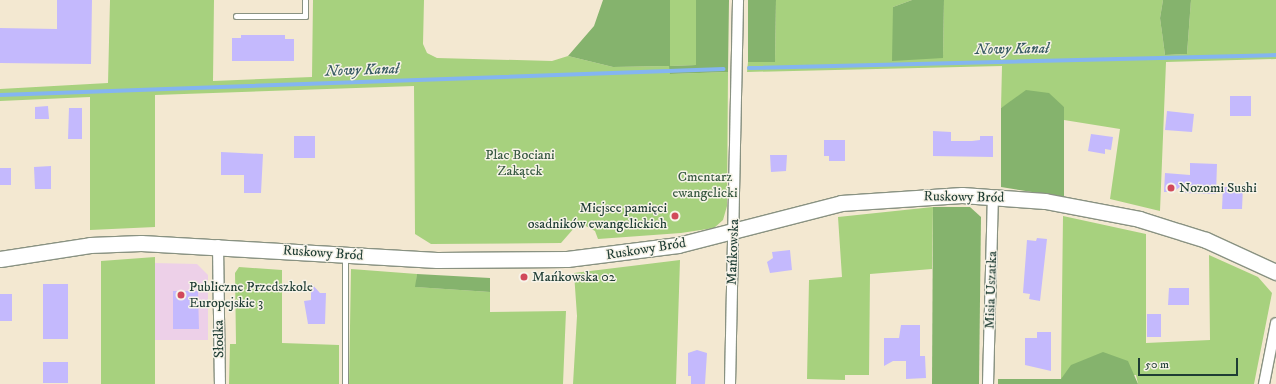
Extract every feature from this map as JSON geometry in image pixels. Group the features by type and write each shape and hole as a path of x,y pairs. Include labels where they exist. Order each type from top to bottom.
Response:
{"street":[{"name":"Mańkowska","path":"730,384 738,0"},
{"name":"Ruskowy Bród","path":"0,259 90,245 218,245 476,261 567,259 655,249 842,203 930,195 993,196 1051,202 1145,220 1223,246 1276,272"},
{"name":"Misia Uszatka","path":"988,384 993,196"},
{"name":"Słodka","path":"218,245 220,384"},
{"path":"1264,384 1276,323"}],"lane":[{"path":"236,16 305,16 305,0"},
{"path":"344,254 345,384"},
{"path":"730,384 737,384"}],"shaded area":[{"name":"Publiczne Przedszkole Europejskie 3","path":"154,263 197,264 208,275 208,340 154,340"}],"green space":[{"path":"110,0 214,0 213,81 312,77 313,0 424,0 423,44 427,53 437,58 552,61 568,56 613,67 670,66 670,74 728,72 727,206 723,220 714,228 681,233 598,239 595,231 584,225 575,227 561,243 431,244 415,234 414,86 155,95 155,227 90,230 90,97 0,101 0,89 108,83"},
{"path":"603,0 670,0 670,66 696,65 696,0 729,0 728,72 670,74 669,66 613,67 568,56 594,26"},
{"path":"670,0 696,0 696,65 670,66"},
{"path":"748,0 776,0 775,62 748,62"},
{"path":"776,0 912,0 893,7 943,57 944,0 1163,0 1160,18 1165,55 1187,54 1191,0 1276,0 1276,59 1166,62 1160,211 1110,199 1120,129 1064,120 1064,107 1020,97 1001,108 1002,66 747,72 748,62 775,62"},
{"path":"912,0 944,0 943,58 892,61 893,7"},
{"path":"1163,0 1191,0 1187,54 1165,55 1160,18"},
{"path":"1026,90 1049,93 1064,107 1064,197 1001,187 1001,108"},
{"path":"933,207 932,269 870,274 869,375 845,375 845,380 807,379 809,280 842,277 838,217"},
{"path":"933,207 970,207 981,217 979,384 932,384"},
{"path":"1063,216 1146,234 1146,343 1210,340 1209,255 1258,277 1272,293 1254,384 1138,384 1136,375 1061,379"},
{"path":"155,257 155,384 101,384 101,261"},
{"path":"680,260 676,384 573,384 577,316 574,273"},
{"path":"239,267 282,270 282,343 339,345 339,384 229,384 230,344 236,344 235,273"},
{"path":"351,269 417,274 416,287 490,292 490,312 566,311 563,384 349,384"},
{"path":"417,274 490,278 490,292 415,287"},
{"path":"1103,352 1128,361 1138,384 998,384 998,379 1061,379 1071,365"}],"building":[{"path":"57,0 92,0 91,64 0,63 0,28 57,29"},
{"path":"241,35 285,35 285,39 294,39 294,61 232,61 232,38 241,38"},
{"path":"1230,96 1251,96 1251,116 1230,116"},
{"path":"48,106 49,119 35,119 35,107"},
{"path":"69,108 82,108 82,139 68,139"},
{"path":"1167,111 1194,114 1192,132 1165,130"},
{"path":"933,131 951,132 951,141 972,141 980,140 980,136 993,136 993,157 933,156"},
{"path":"1091,134 1113,137 1111,150 1105,149 1105,154 1088,151"},
{"path":"294,136 315,136 315,158 294,158"},
{"path":"824,140 845,140 845,161 829,161 829,156 824,156"},
{"path":"221,152 263,154 261,193 244,193 244,175 221,175"},
{"path":"770,155 787,155 786,171 771,172"},
{"path":"1190,163 1217,164 1216,194 1186,193 1180,187 1173,192 1164,192 1165,173 1190,175"},
{"path":"51,166 51,189 35,189 34,167"},
{"path":"0,168 11,168 11,185 0,185"},
{"path":"1223,187 1243,187 1242,209 1222,209"},
{"path":"1037,238 1047,239 1040,301 1029,299 1030,294 1023,293 1027,240 1036,241"},
{"path":"790,250 792,270 770,273 767,262 773,258 772,252"},
{"path":"311,283 320,293 326,293 325,324 308,324 304,301 311,300"},
{"path":"43,284 68,284 68,339 43,339"},
{"path":"1169,288 1189,288 1189,305 1168,305"},
{"path":"173,291 198,291 199,329 173,329"},
{"path":"0,294 12,294 12,321 0,321"},
{"path":"1147,314 1161,314 1161,337 1147,337"},
{"path":"901,325 920,325 920,356 925,356 926,378 906,379 906,361 893,361 884,366 884,338 899,338"},
{"path":"1037,332 1051,332 1051,371 1025,365 1025,338 1037,338"},
{"path":"697,350 707,353 705,384 691,384 691,376 688,376 688,353"},
{"path":"43,362 68,362 68,383 43,383"}],"waterway":[{"name":"Nowy Kanał","path":"749,68 1276,55"},
{"name":"Nowy Kanał","path":"0,95 724,69"}],"place":[{"name":"Nozomi Sushi","path":"1171,188"},
{"name":"Miejsce pamięci osadników ewangelickich","path":"675,216"},
{"name":"Mańkowska 02","path":"524,277"},
{"name":"Publiczne Przedszkole Europejskie 3","path":"181,295"}],"park label":[{"name":"Plac Bociani Zakątek","path":"520,164"},
{"name":"Cmentarz ewangelicki","path":"705,186"}]}
